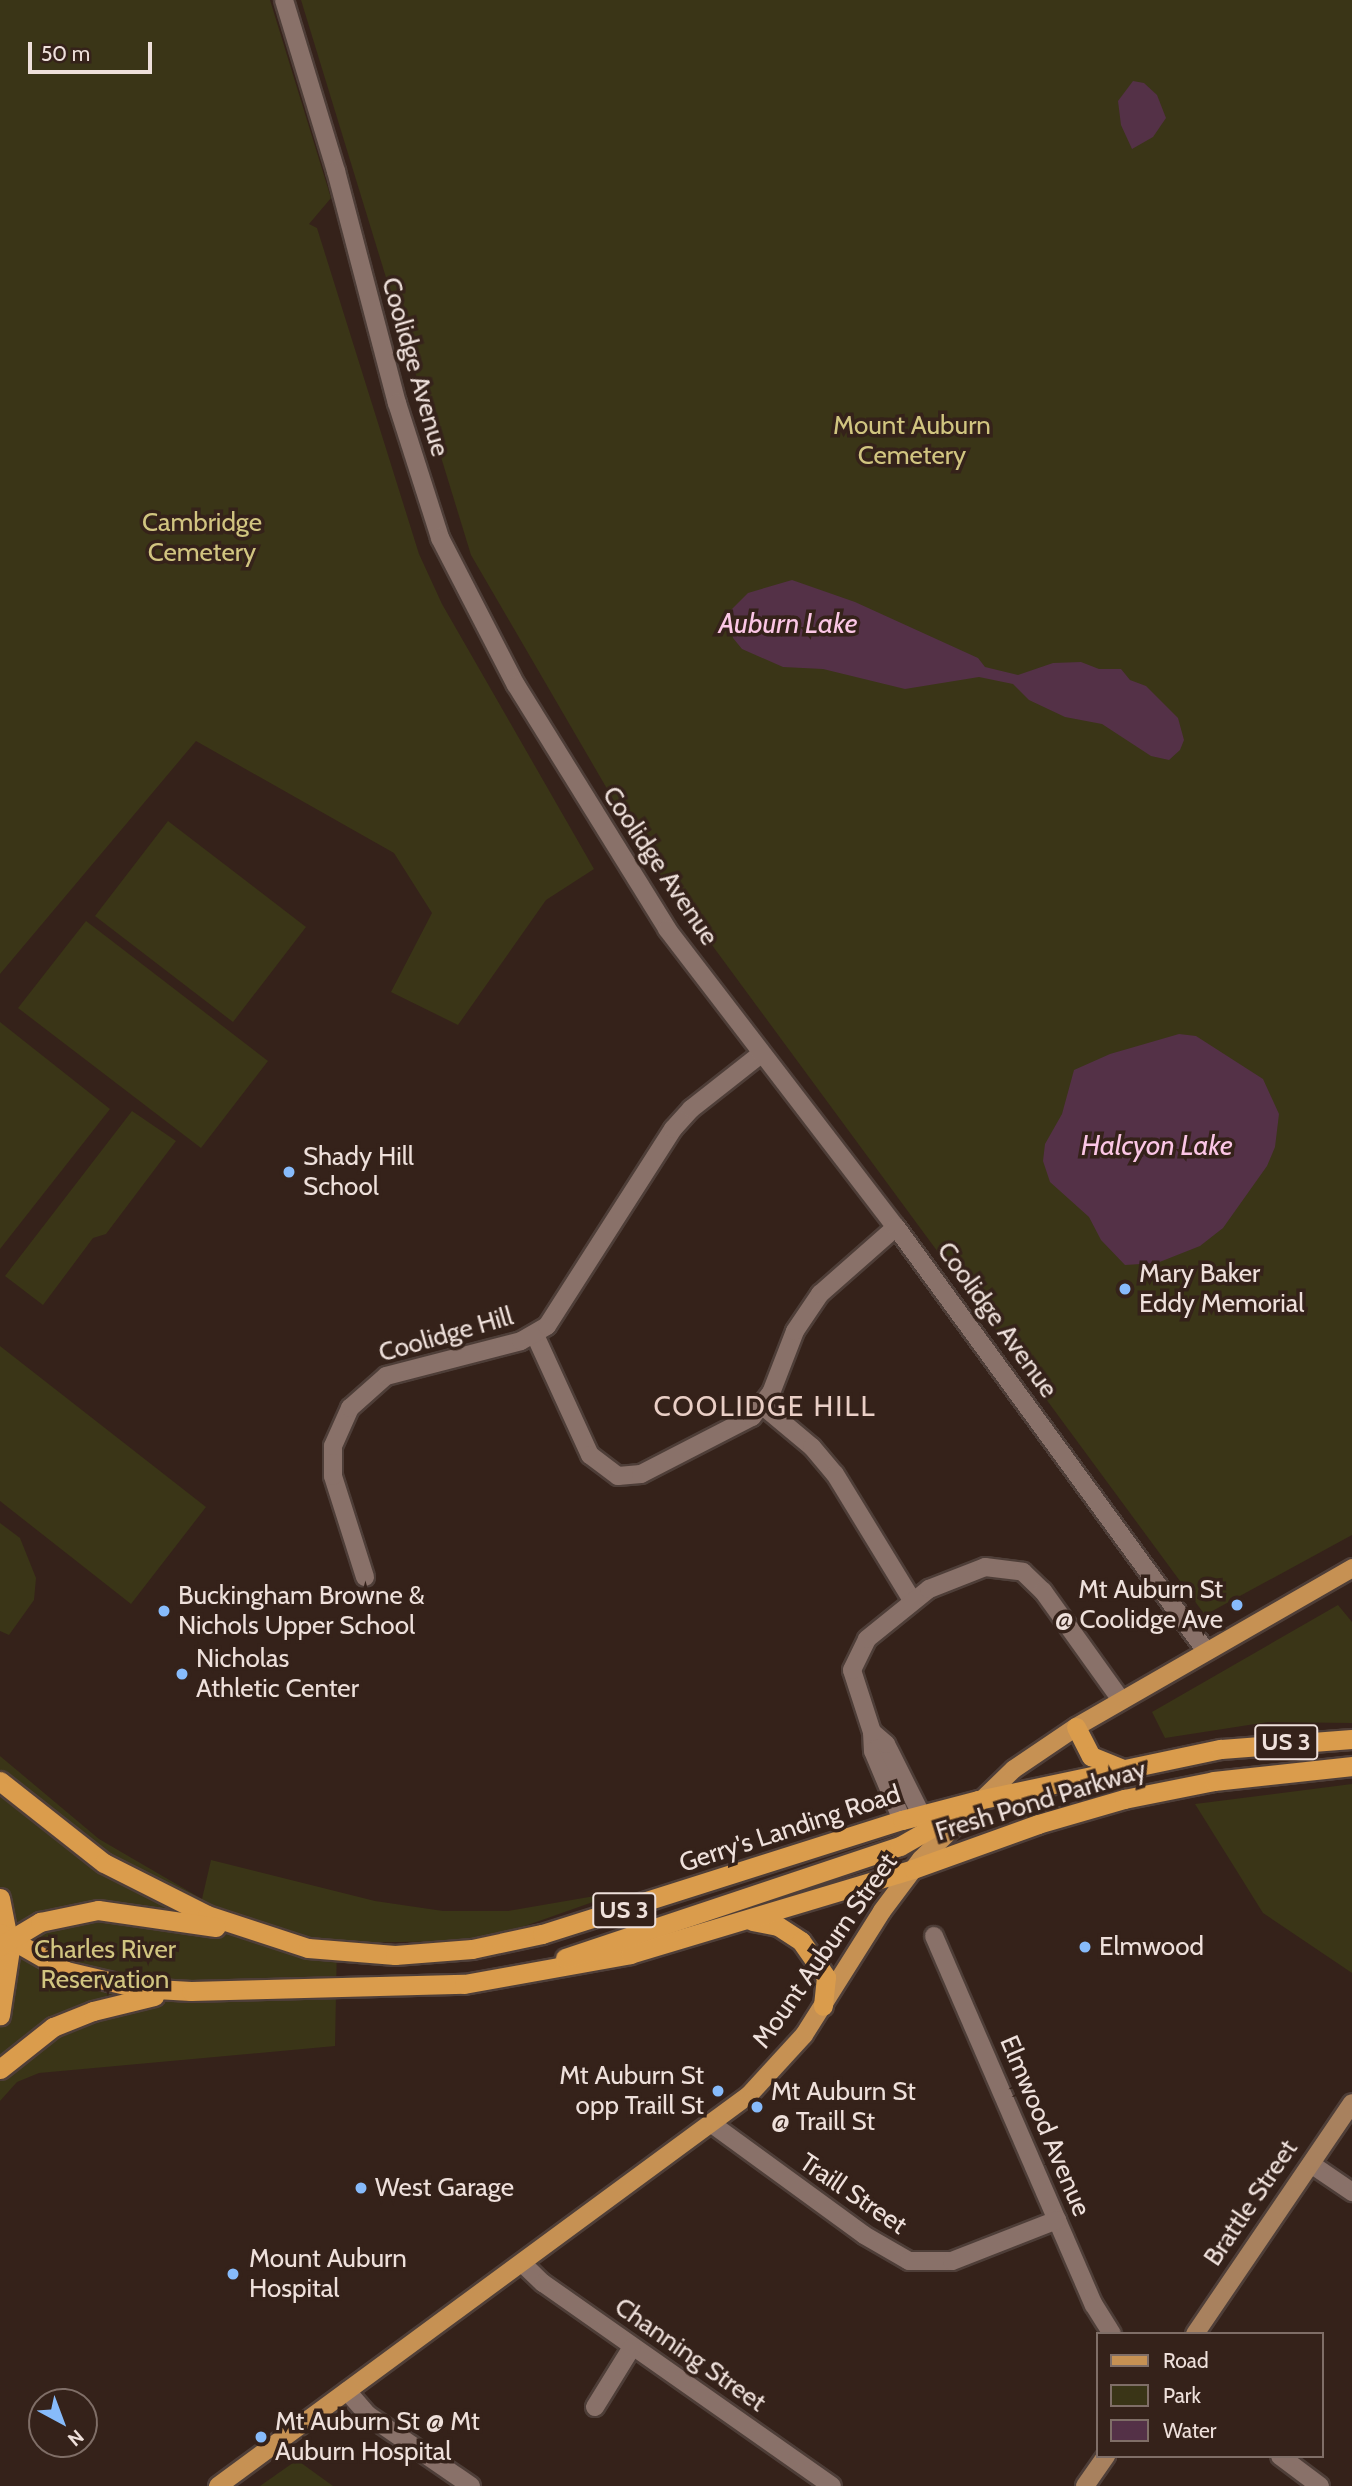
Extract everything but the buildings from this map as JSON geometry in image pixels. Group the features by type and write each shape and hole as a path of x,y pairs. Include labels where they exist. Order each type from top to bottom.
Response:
{"highway":[{"path":"1076,1727 1091,1756 1122,1768"},
{"name":"Fresh Pond Parkway","path":"978,1800 1122,1768 1248,1745 1352,1739"},
{"name":"Fresh Pond Parkway","path":"912,1870 1038,1824 1125,1799 1223,1780 1352,1766"},
{"name":"Gerry's Landing Road","path":"0,1781 111,1867 198,1911 262,1936 350,1954 424,1954 485,1947 587,1922 911,1817 978,1800"},
{"path":"480,1982 900,1846 978,1800"},
{"name":"US 3","path":"0,2069 30,2042 79,2016 124,2002 191,1991 417,1988 480,1982 608,1959 912,1870"},
{"path":"0,1898 3,1940 0,2015"},
{"name":"US 3","path":"3,1940 51,1918 98,1910 262,1936"},
{"path":"740,1921 771,1923 801,1941 826,1977 823,2006"},
{"path":"3,1940 54,1966 95,1981 191,1991"}],"main road":[{"name":"Mount Auburn Street","path":"218,2486 712,2123 775,2070 823,2006 912,1870 978,1800 1026,1759 1121,1700 1352,1568"},
{"name":"Brattle Street","path":"1196,2332 1352,2103"},
{"path":"1085,2486 1105,2458"}],"street":[{"name":"Coolidge Avenue","path":"284,0 336,171 397,402 450,563 516,685 627,870 761,1054 896,1227 1206,1651"},
{"name":"Coolidge Hill","path":"365,1577 333,1476 333,1446 350,1408 372,1384 393,1373 535,1335 555,1317 673,1129 691,1109 761,1054"},
{"name":"Coolidge Hill","path":"535,1335 590,1455 618,1476 653,1470 738,1427 763,1406 795,1331 820,1294 896,1227"},
{"path":"763,1406 812,1447 835,1474 912,1600"},
{"path":"911,1817 886,1744 872,1732 854,1681 854,1660 873,1633 912,1600 948,1579 985,1567 1023,1573 1043,1591 1121,1700"},
{"name":"Elmwood Avenue","path":"934,1936 1097,2312 1111,2332"},
{"name":"Traill Street","path":"712,2123 864,2235 917,2263 952,2261 1057,2220"},
{"path":"1311,2164 1352,2192"},
{"name":"Channing Street","path":"522,2263 543,2283 832,2486"},
{"path":"596,2407 632,2347"},
{"path":"347,2392 368,2415 471,2486"},
{"path":"1283,2458 1320,2486"}],"green space":[{"name":"Cambridge Cemetery","path":"0,0 270,0 331,198 309,224 317,228 419,554 442,604 594,869 546,900 458,1025 391,992 432,913 394,853 196,741 0,974"},
{"name":"Mount Auburn Cemetery","path":"301,0 1352,0 1352,1535 1205,1615 645,854 471,555"},
{"path":"168,821 306,927 233,1022 95,916"},
{"path":"86,921 268,1061 201,1148 18,1008"},
{"path":"0,1022 110,1109 0,1249"},
{"path":"132,1111 176,1141 106,1234 93,1238 43,1305 5,1276"},
{"path":"0,1346 206,1507 131,1604 0,1501"},
{"path":"0,1523 20,1538 36,1578 34,1600 9,1635 0,1631"},
{"path":"1338,1605 1352,1622 1352,1723 1268,1722 1165,1738 1152,1712"},
{"name":"Charles River Reservation","path":"0,1756 99,1839 202,1899 211,1860 375,1901 443,1911 508,1911 624,1891 525,1926 464,1941 337,1943 335,2046 39,2073 17,2082 0,2101"},
{"path":"1352,1784 1352,1973 1263,1913 1195,1804"},
{"path":"297,2460 333,2486 260,2486"}],"water":[{"path":"1133,81 1144,83 1157,95 1166,118 1153,137 1132,149 1121,125 1118,101"},
{"name":"Auburn Lake","path":"792,580 855,602 978,658 985,667 1018,675 1053,663 1081,662 1099,669 1121,669 1130,680 1146,686 1178,718 1184,740 1180,750 1169,760 1151,756 1102,724 1065,717 1029,700 1013,684 979,677 905,689 823,669 783,667 742,649 733,638 728,613 748,593"},
{"name":"Halcyon Lake","path":"1179,1034 1196,1036 1263,1079 1279,1114 1275,1147 1267,1166 1223,1228 1200,1246 1157,1263 1125,1265 1101,1240 1089,1217 1050,1182 1043,1161 1045,1144 1062,1114 1074,1070 1110,1054"}],"place":[{"name":"Shady Hill School","path":"289,1172"},
{"name":"Mary Baker Eddy Memorial","path":"1125,1289"},
{"name":"Mt Auburn St @ Coolidge Ave","path":"1237,1605"},
{"name":"Buckingham Browne & Nichols Upper School","path":"164,1611"},
{"name":"Nicholas Athletic Center","path":"182,1674"},
{"name":"Elmwood","path":"1085,1947"},
{"name":"Mt Auburn St opp Traill St","path":"718,2091"},
{"name":"Mt Auburn St @ Traill St","path":"757,2107"},
{"name":"West Garage","path":"361,2188"},
{"name":"Mount Auburn Hospital","path":"233,2274"},
{"name":"Mt Auburn St @ Mt Auburn Hospital","path":"261,2437"}],"district":[{"name":"COOLIDGE HILL","path":"765,1406"}]}
